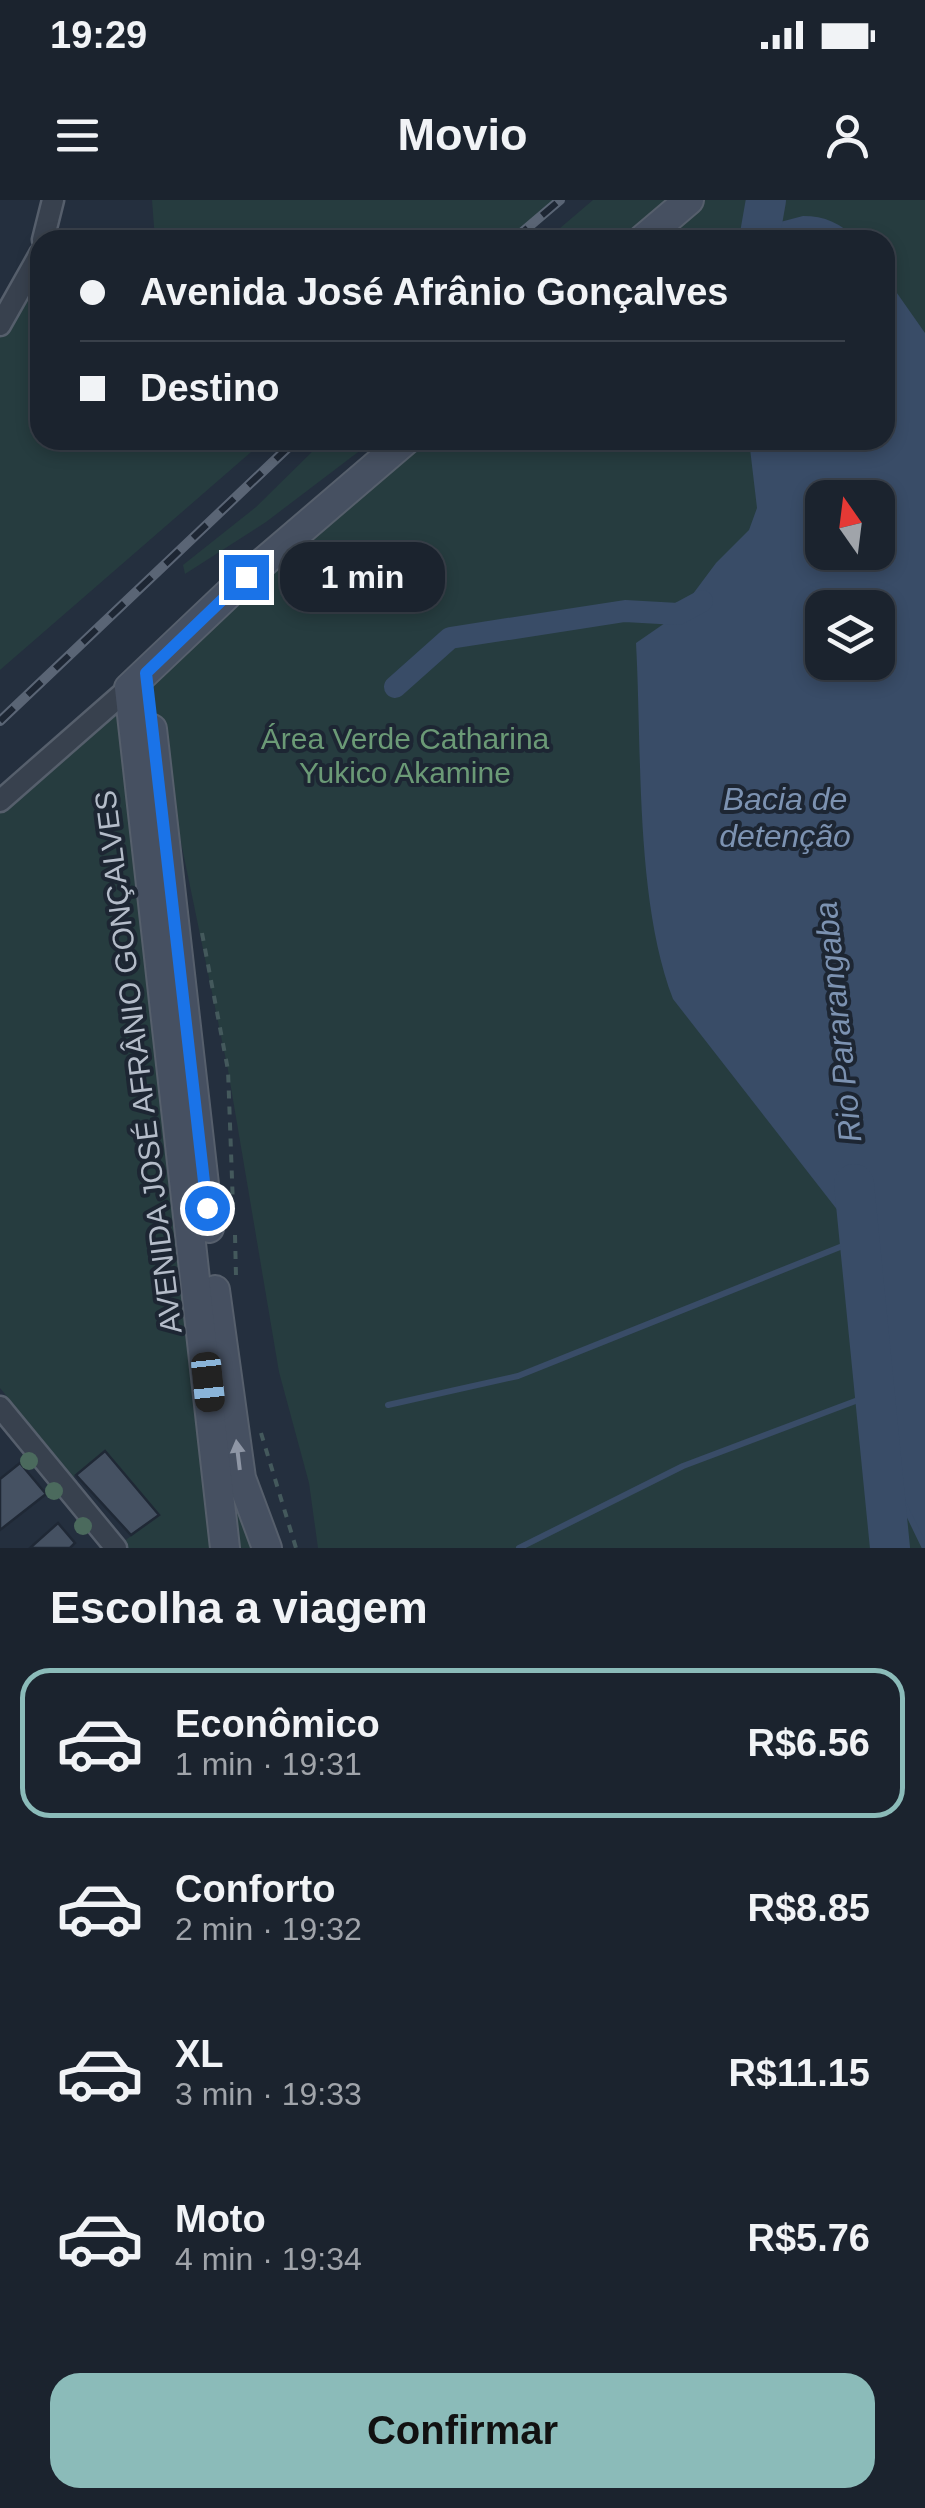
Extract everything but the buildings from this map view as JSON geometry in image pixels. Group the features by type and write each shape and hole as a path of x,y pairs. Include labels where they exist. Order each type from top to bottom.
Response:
{"main road":[{"path":"654,230 688,200"},
{"path":"137,680 246,577 394,450"},
{"name":"AVENIDA JOSÉ AFRÂNIO GONÇALVES","path":"137,680 225,1548"},
{"name":"AVENIDA JOSÉ AFRÂNIO GONÇALVES","path":"137,680 241,1478 267,1548"}],"street":[{"path":"46,230 53,200"},
{"path":"0,325 30,272"},
{"path":"0,801 137,680"},
{"path":"0,1408 116,1548"}],"path":[{"path":"199,914 228,1070 234,1210"},
{"path":"234,1229 237,1289"},
{"path":"261,1430 296,1548"}],"green space":[{"path":"152,200 557,200 520,230 154,230"},
{"name":"Área Verde Catharina Yukico Akamine","path":"593,200 925,200 925,1548 318,1548 309,1483 279,1372 228,1070 146,673 392,450 895,450 895,230 558,230"},
{"path":"30,272 30,450 253,450 0,670 0,325"},
{"path":"314,450 361,450 266,522 185,574 183,565 256,507"},
{"path":"129,688 223,1478 266,1548 116,1548 158,1514 105,1451 73,1477 0,1388 0,811"}],"water":[{"path":"803,216 818,217 846,230 763,230 765,226"},
{"name":"Bacia de detenção","path":"895,290 925,333 925,1548 880,1455 860,1239 673,999 652,917 642,824 636,643 678,614 716,563 749,530 757,508 750,450 895,450"}],"waterway":[{"name":"Rio Pararangaba","path":"761,230 766,200"},
{"path":"395,687 450,638 625,611 678,614 702,601"},
{"name":"Rio Pararangaba","path":"854,1184 890,1548"},
{"path":"388,1405 518,1376 860,1239"},
{"path":"519,1548 683,1466 874,1394"},
{"path":"880,1455 925,1548"}],"railway":[{"path":"525,230 560,200"},
{"path":"0,721 285,450"}],"route":[{"path":"207,1208 146,673 246,577"}]}
